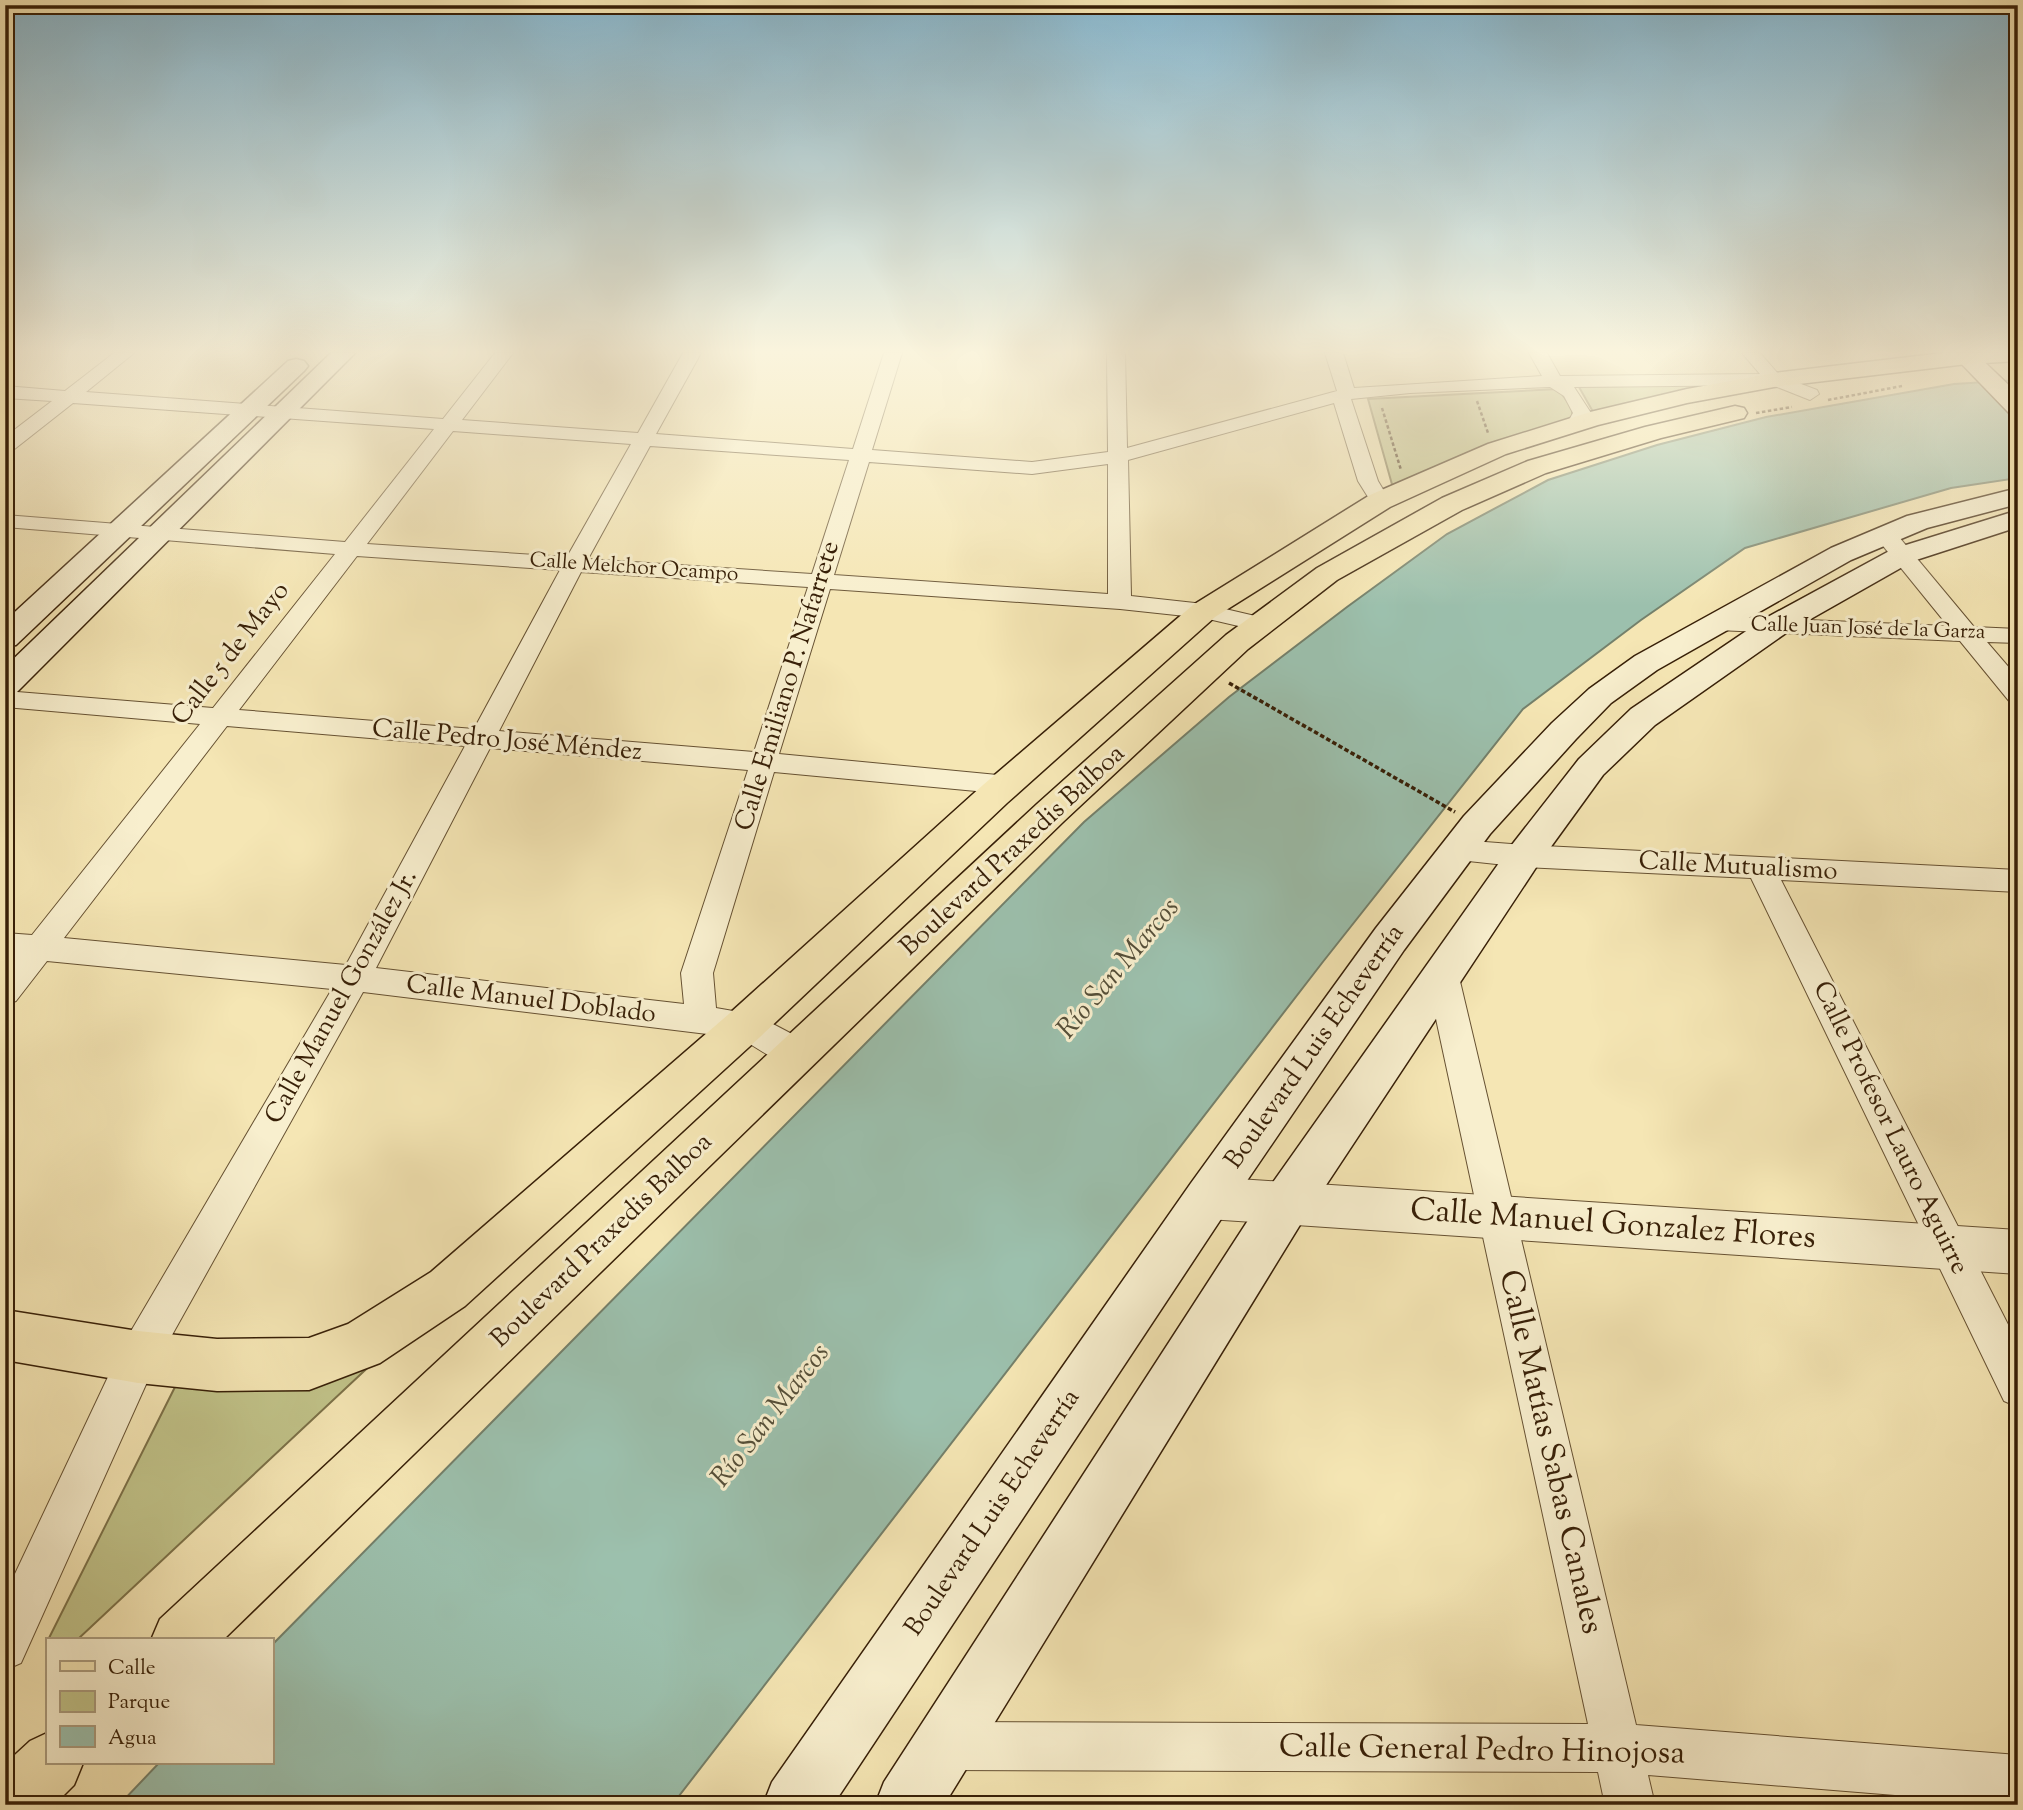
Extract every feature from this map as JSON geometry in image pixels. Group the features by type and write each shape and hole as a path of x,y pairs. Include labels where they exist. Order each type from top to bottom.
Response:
{"main road":[{"path":"5,638 220,437"},
{"path":"5,686 260,437"},
{"name":"Boulevard Praxedis Balboa","path":"5,1335 138,1357 217,1365 309,1364 362,1345 448,1289 746,1025 1120,682 1204,611 1392,491 1497,449 1535,437"},
{"name":"Boulevard Praxedis Balboa","path":"183,1638 1050,813 1237,642 1327,574 1452,504 1537,467 1636,437"},
{"name":"Boulevard Luis Echeverría","path":"907,1805 1286,1205 1524,856 1591,767 1643,717 1941,514 2018,496"},
{"name":"Boulevard Luis Echeverría","path":"795,1805 1208,1198 1461,833 1477,825 1600,696 1646,663 1816,567 1894,545 2018,519"},
{"path":"1002,790 1050,813"},
{"path":"8,1805 51,1764"}],"street":[{"name":"Calle 5 de Mayo","path":"5,992 438,437"},
{"path":"635,437 1032,468 1118,457 1189,437"},
{"name":"Calle Emiliano P. Nafarrete","path":"701,1021 698,973 866,437"},
{"path":"1118,437 1120,602"},
{"path":"1356,437 1368,481 1392,491"},
{"name":"Calle Manuel González Jr.","path":"5,1647 138,1357 355,978 642,438"},
{"name":"Calle Melchor Ocampo","path":"5,521 351,549 1120,602 1204,611 1260,624"},
{"path":"1894,545 2018,695"},
{"name":"Calle Juan José de la Garza","path":"1717,623 2018,636"},
{"name":"Calle Pedro José Méndez","path":"5,699 764,762 1002,790"},
{"name":"Calle Mutualismo","path":"1461,833 1524,856 2018,881"},
{"name":"Calle Profesor Lauro Aguirre","path":"1761,869 2018,1387"},
{"name":"Calle Manuel Doblado","path":"5,944 355,978 746,1025 799,1054"},
{"name":"Calle Matías Sabas Canales","path":"1443,977 1630,1805"},
{"name":"Calle Manuel Gonzalez Flores","path":"1208,1198 2018,1252"},
{"name":"Calle General Pedro Hinojosa","path":"946,1746 1617,1748 2018,1780"}],"path":[{"path":"1385,437 1392,491"},
{"path":"1225,681 1461,833"}],"green space":[{"path":"1379,437 1528,437 1393,488"},
{"path":"377,1359 79,1638 49,1638 178,1381"}],"water":[{"name":"Río San Marcos","path":"1686,437 2018,437 2018,478 1951,488 1745,548 1641,620 1523,709 1322,963 672,1805 119,1805 158,1764 273,1764 273,1644 1084,822 1229,697 1447,534 1548,480"}]}
